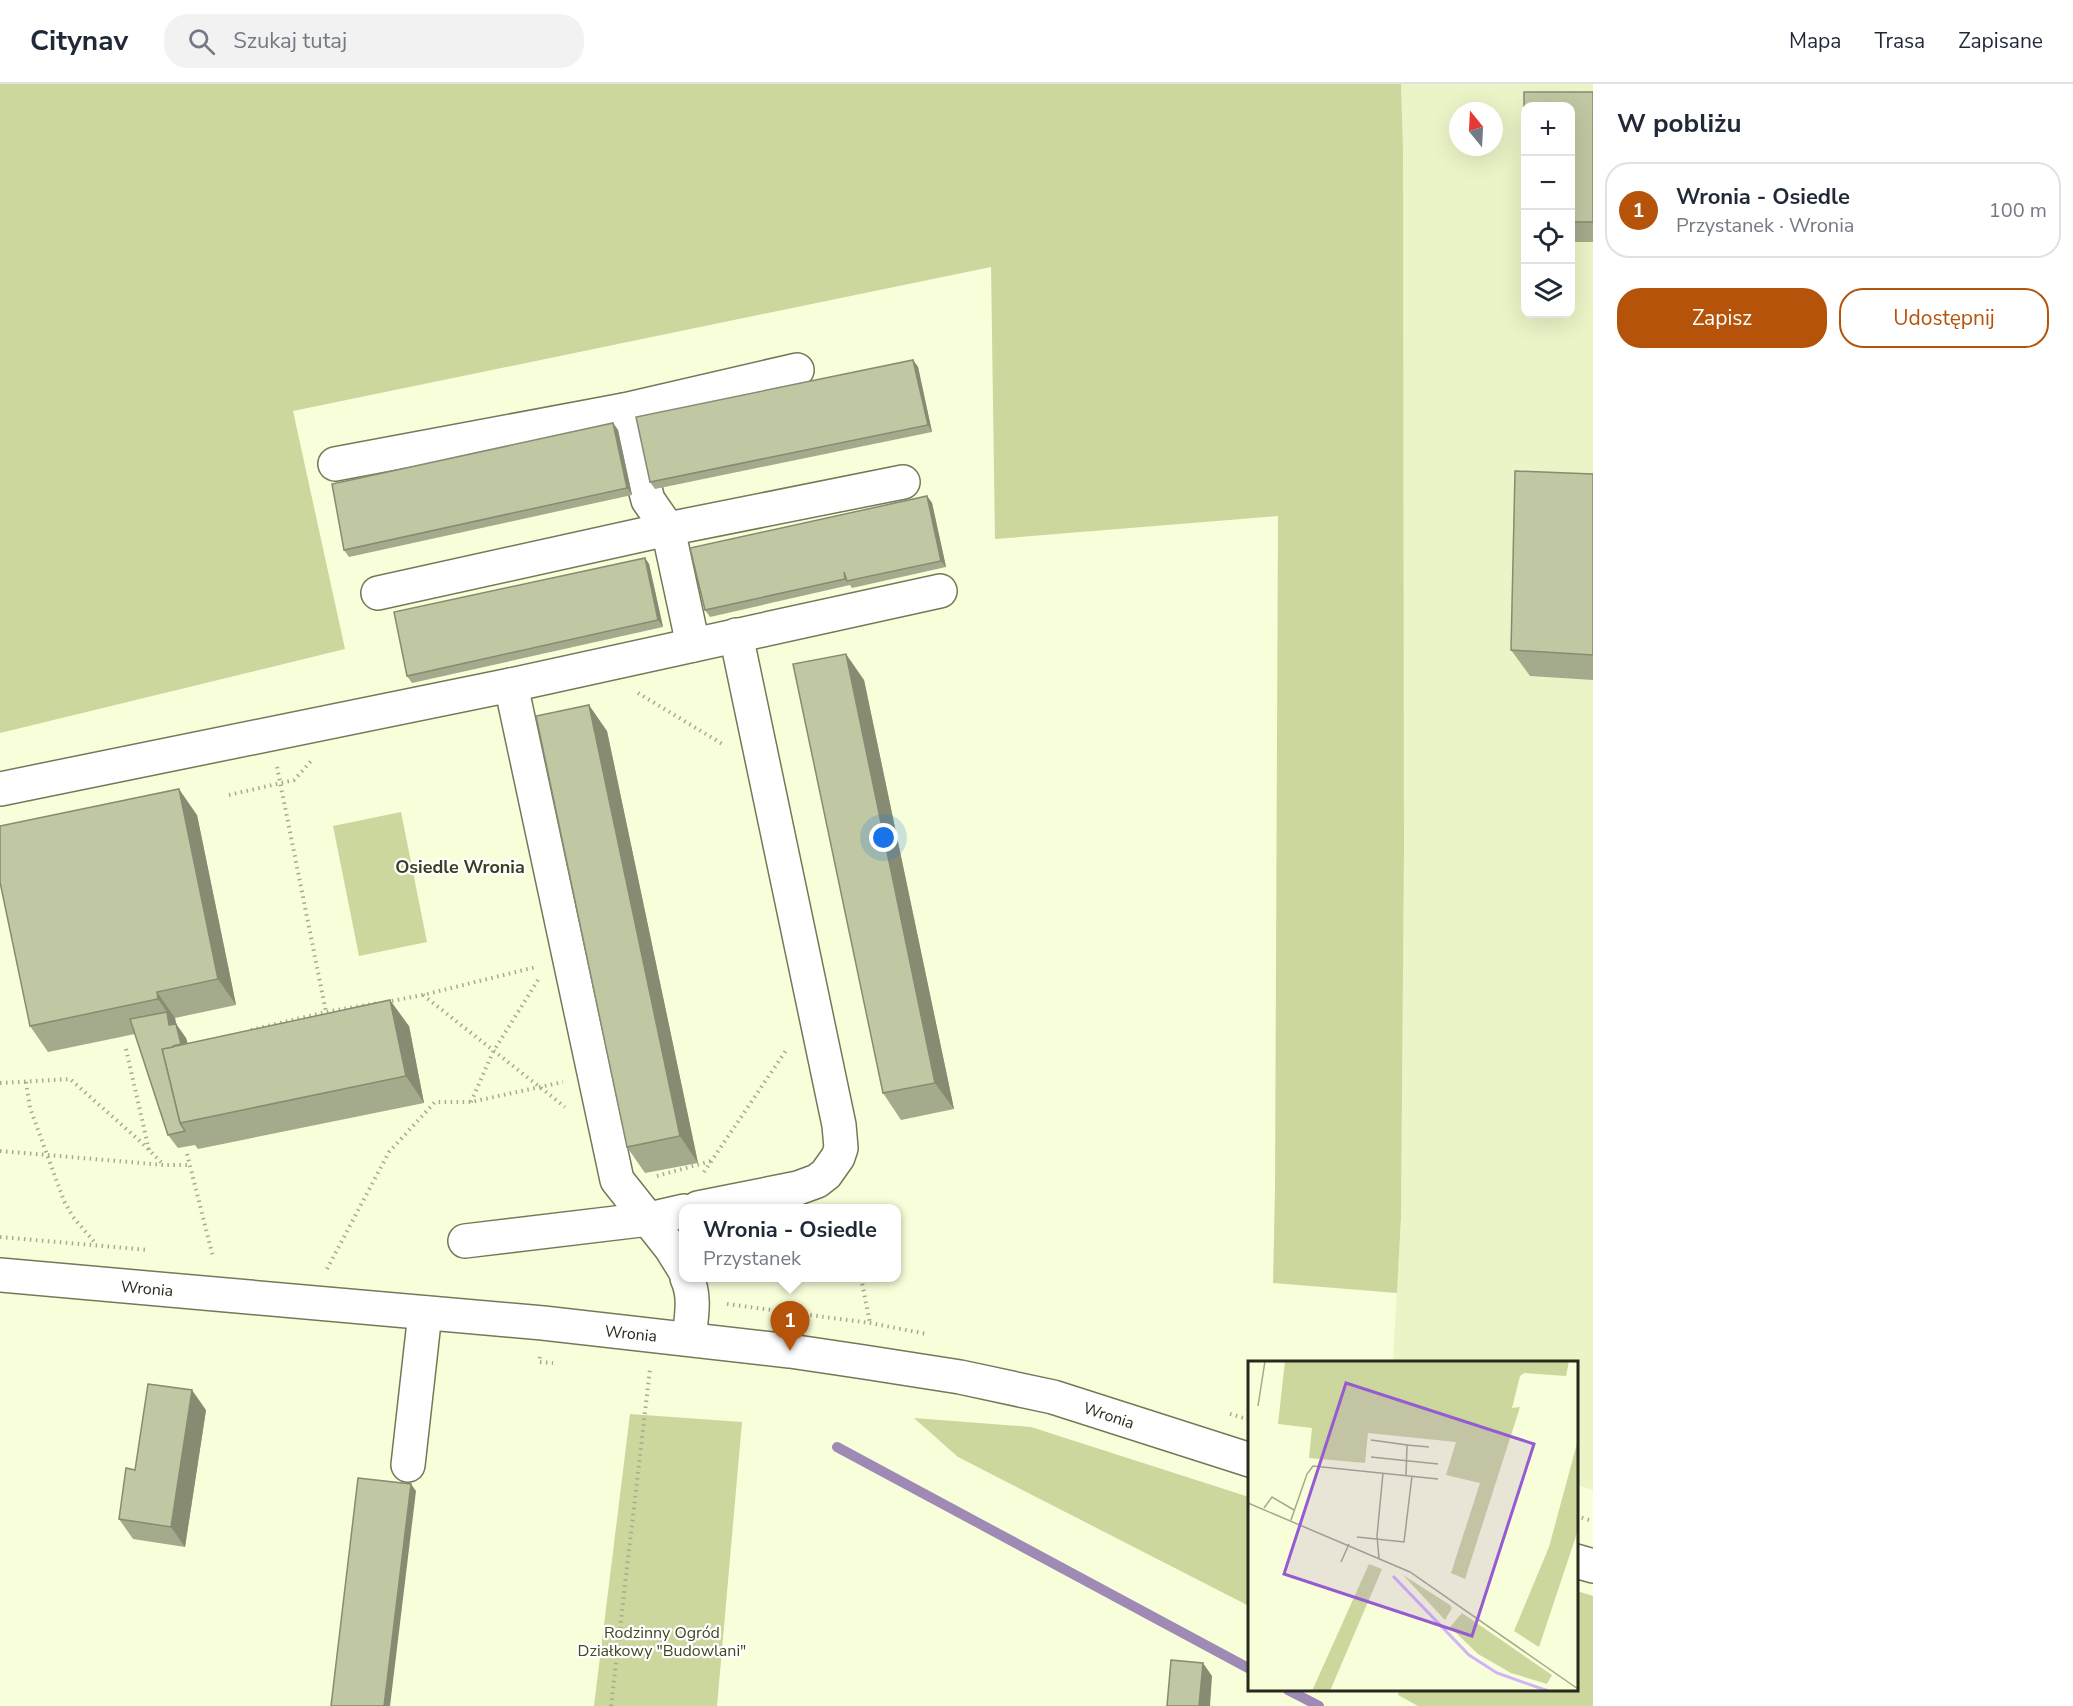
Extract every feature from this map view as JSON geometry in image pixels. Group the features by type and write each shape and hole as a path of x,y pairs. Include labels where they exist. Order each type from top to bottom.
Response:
{"street":[{"path":"335,464 624,410 797,370"},
{"path":"624,410 648,500 668,529 693,645"},
{"path":"378,592 668,529 903,482"},
{"path":"0,789 511,685 940,591"},
{"path":"700,1193 798,1188 817,1181 826,1174 841,1149 839,1125 736,635"},
{"path":"511,685 559,962 594,1073 618,1180 679,1262"},
{"path":"465,1241 649,1219 679,1213"},
{"name":"Wronia","path":"0,1275 654,1335 790,1351 960,1377 1053,1397 1248,1459"},
{"path":"689,1282 693,1302 689,1339"},
{"path":"408,1465 425,1313"},
{"path":"1578,1562 1593,1566"}],"path":[{"path":"637,692 763,769"},
{"path":"270,734 329,1020"},
{"path":"245,1032 326,1012 423,995 559,962"},
{"path":"471,1102 493,1052 559,962"},
{"path":"423,995 566,1108"},
{"path":"700,1193 711,1161 788,1046 797,1038 820,1035"},
{"path":"126,1048 149,1150"},
{"path":"327,1269 389,1152 435,1102 471,1102 594,1073"},
{"path":"0,1083 70,1079 164,1165"},
{"path":"26,1082 30,1108 64,1201 73,1217 96,1245"},
{"path":"0,1151 164,1165 190,1165"},
{"path":"187,1154 213,1257"},
{"path":"656,1176 711,1161"},
{"path":"862,1282 870,1323"},
{"path":"611,1706 654,1335"},
{"path":"1578,1517 1593,1521"}],"shaded area":[{"path":"1401,84 1593,84 1593,1490 1578,1485 1578,1361 1393,1361 1401,1217 1404,852"}],"green space":[{"path":"0,84 1401,84 1404,852 1401,1217 1397,1293 1273,1283 1278,516 995,539 991,267 293,411 345,649 0,733"},
{"path":"401,812 427,942 359,956 333,826"},
{"name":"Rodzinny Ogród Działkowy \"Budowlani\"","path":"630,1414 742,1422 717,1706 594,1706"},
{"path":"914,1418 1031,1427 1248,1497 1248,1605 958,1457"},
{"path":"1578,1591 1593,1596 1593,1706 1418,1706 1398,1695 1399,1691 1578,1691"}],"building":[{"path":"1524,92 1593,92 1593,222 1575,222 1575,102 1524,102"},
{"path":"913,360 928,425 650,482 636,417"},
{"path":"613,423 627,488 344,550 332,484"},
{"path":"1515,471 1593,474 1593,655 1511,650"},
{"path":"927,496 941,561 847,581 844,572 845,579 705,610 690,548"},
{"path":"645,558 658,620 407,676 394,612"},
{"path":"846,654 935,1083 883,1093 793,664"},
{"path":"589,705 680,1136 627,1147 536,716"},
{"path":"179,789 218,979 157,992 158,999 30,1026 0,882 0,826"},
{"path":"390,1000 406,1076 180,1123 162,1049"},
{"path":"167,1012 169,1025 176,1024 181,1044 162,1049 180,1123 185,1131 168,1135 130,1019"},
{"path":"148,1384 192,1390 171,1527 119,1519 126,1468 135,1470"},
{"path":"358,1478 411,1484 384,1706 331,1706"},
{"path":"1171,1660 1203,1663 1199,1706 1167,1706"}],"waterway":[{"path":"837,1447 1248,1668"},
{"path":"1290,1691 1319,1706"}],"place":[{"name":"Wronia - Osiedle","path":"790,1351"}],"district":[{"name":"Osiedle Wronia","path":"460,867"}]}
